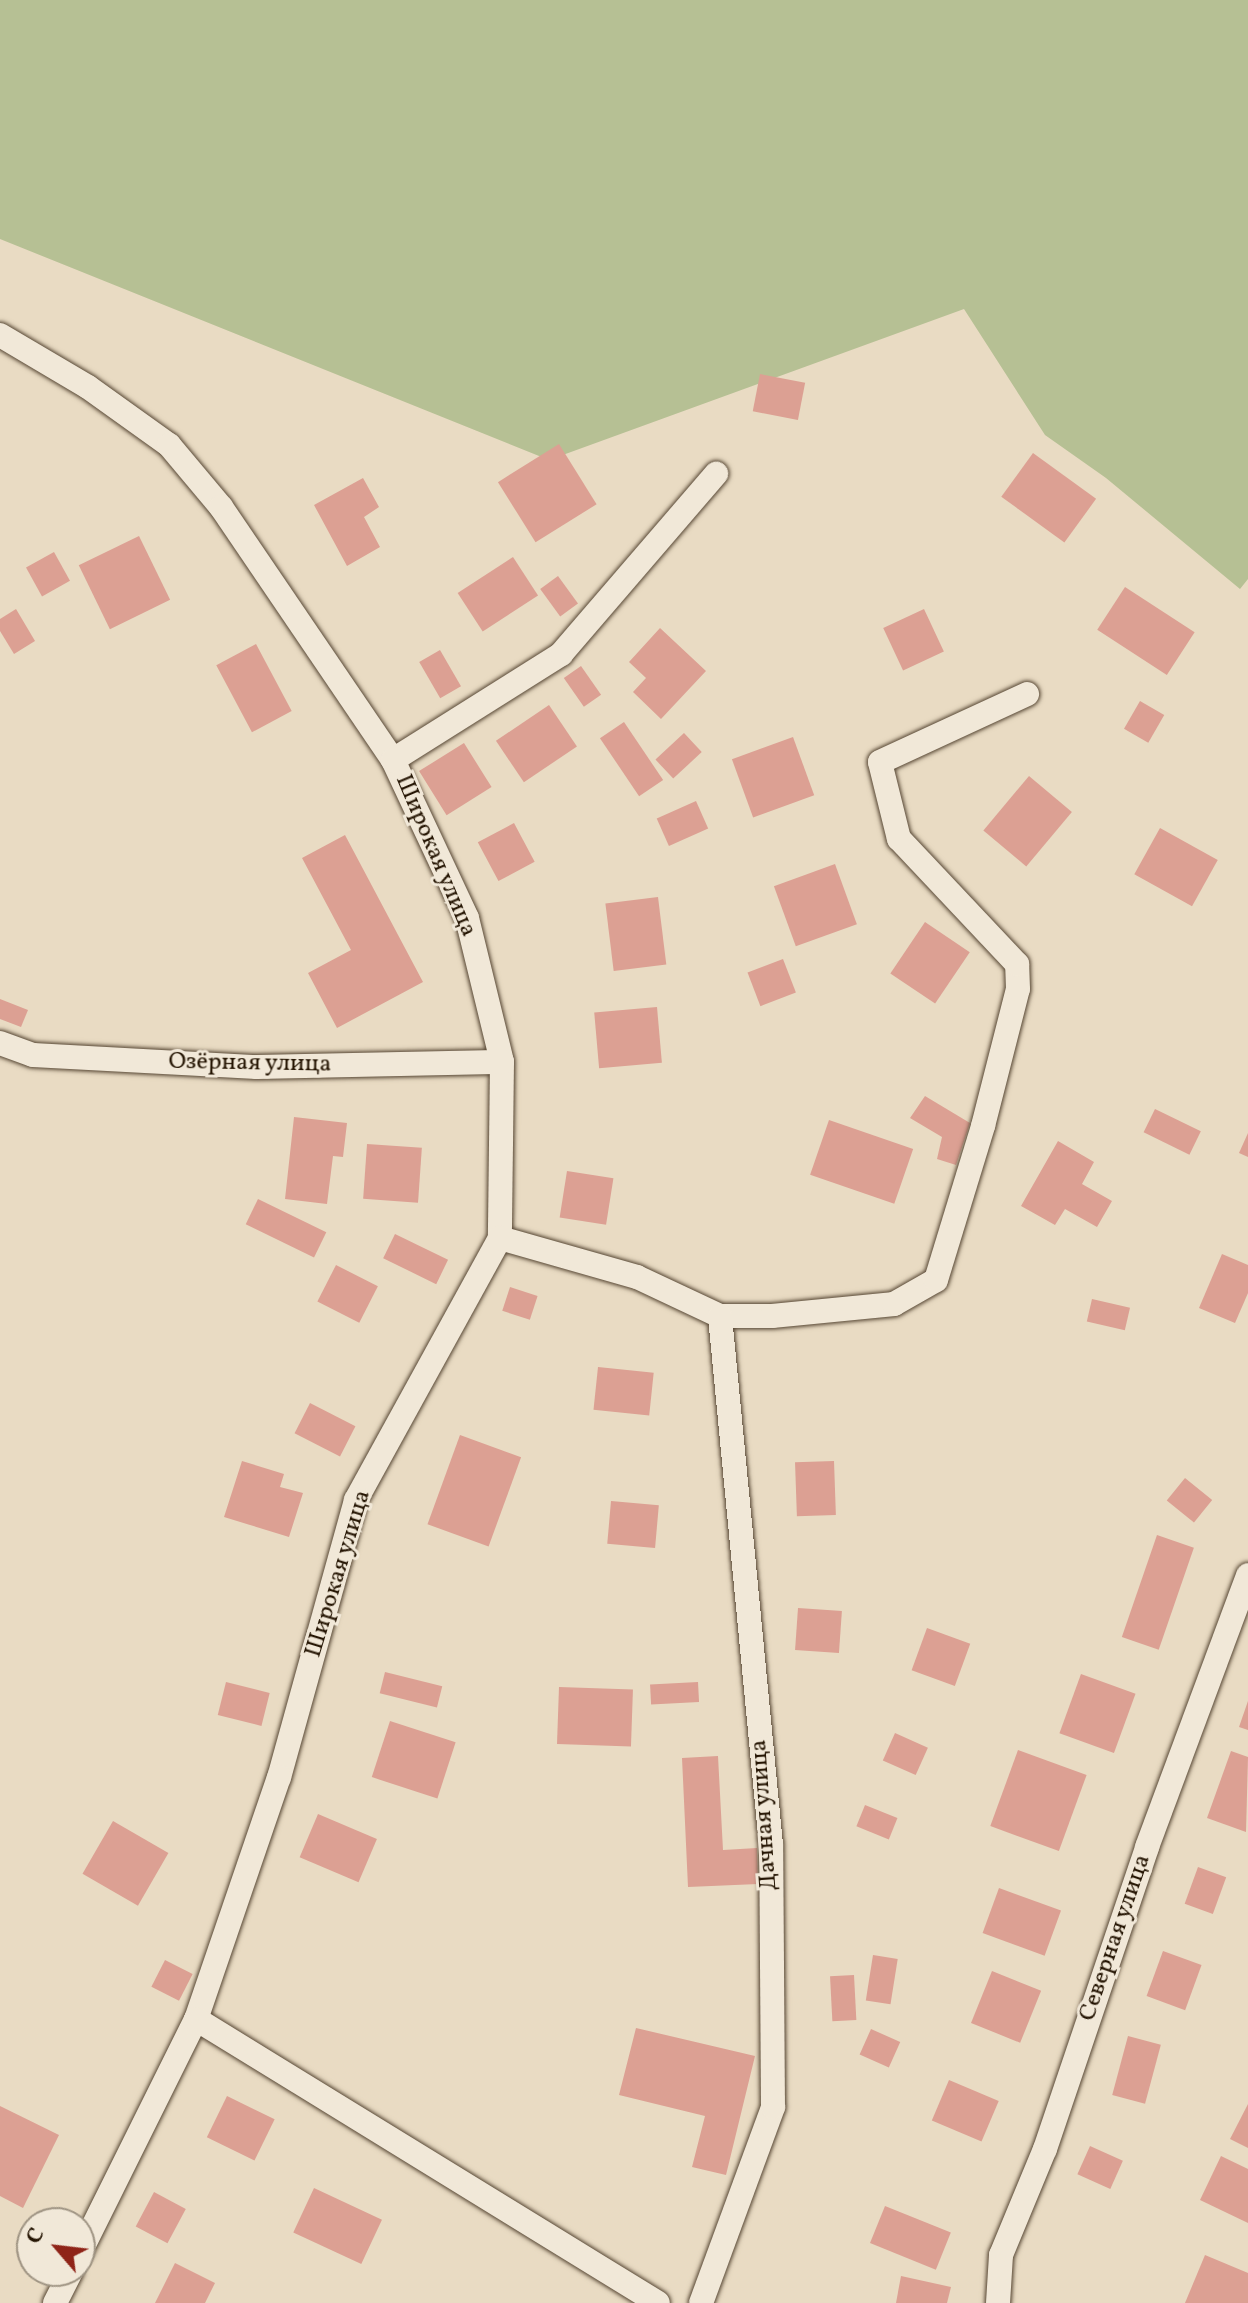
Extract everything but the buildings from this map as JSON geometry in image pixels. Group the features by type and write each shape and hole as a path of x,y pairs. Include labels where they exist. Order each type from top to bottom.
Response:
{"street":[{"name":"Широкая улица","path":"0,335 88,387 169,445 221,507 393,760 467,918 502,1062 500,1238 356,1500 279,1777 196,2019 96,2221"},
{"path":"393,760 561,654 716,474"},
{"path":"500,1238 637,1277 720,1316 772,1316 894,1304 936,1280 983,1126 1018,989 1017,964 899,839 880,762 1027,694"},
{"name":"Озёрная улица","path":"0,1043 33,1055 257,1067 502,1062"},
{"name":"Дачная улица","path":"701,2303 773,2107 771,1845 720,1316"},
{"name":"Северная улица","path":"998,2303 1001,2255 1045,2149 1147,1847 1248,1575"},
{"path":"196,2019 658,2303"}],"green space":[{"path":"0,0 1248,0 1248,579 1240,589 1106,478 1045,435 964,309 549,460 0,239"}]}
